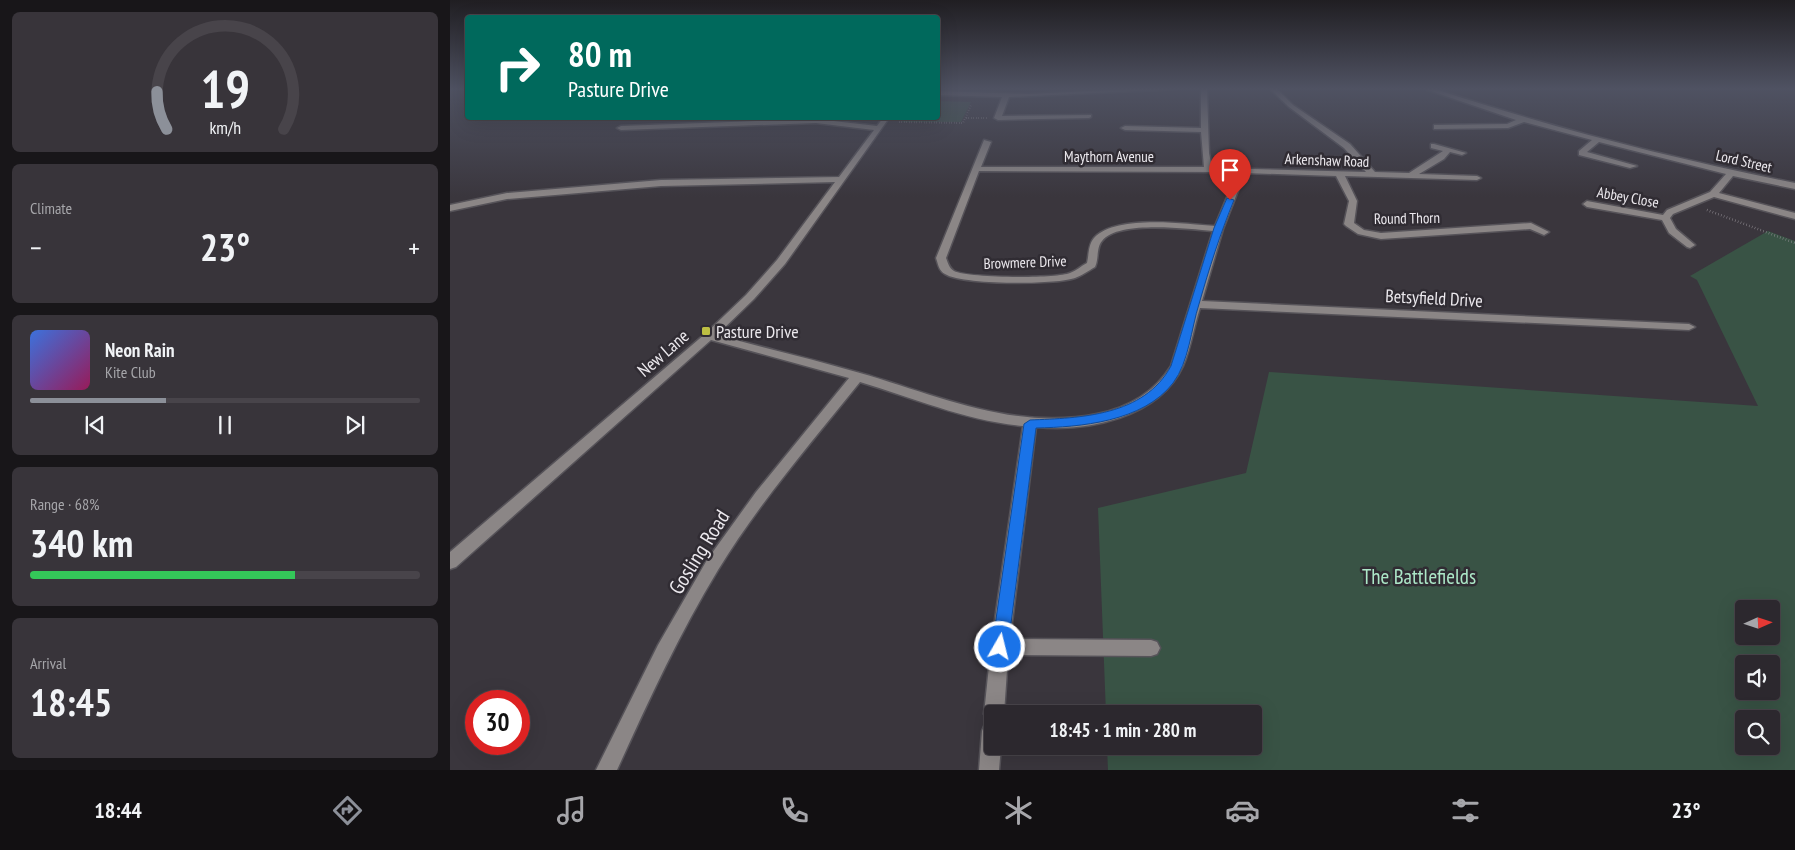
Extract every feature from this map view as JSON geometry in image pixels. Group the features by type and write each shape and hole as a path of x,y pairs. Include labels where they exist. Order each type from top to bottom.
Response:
{"street":[{"path":"621,128 706,125"},
{"path":"845,125 856,128 878,128"},
{"name":"New Lane","path":"450,562 709,336 767,280 880,125"},
{"path":"1205,125 1205,153 1208,170"},
{"path":"1318,125 1347,146 1373,175"},
{"path":"1437,128 1511,125"},
{"name":"Lord Street","path":"1542,125 1731,173 1795,186"},
{"path":"1125,128 1148,126 1205,130"},
{"path":"1598,139 1582,153 1633,166"},
{"name":"Browmere Drive","path":"987,142 941,258 945,269 959,277 1051,279 1072,276 1091,265 1095,242 1112,229 1130,226 1218,228"},
{"path":"1434,146 1462,153"},
{"path":"1410,176 1441,157 1448,150"},
{"name":"Maythorn Avenue","path":"976,169 1242,170"},
{"path":"709,336 858,376 971,411 1030,424 1079,423 1120,413 1156,394 1169,381 1177,366 1218,228 1242,170"},
{"name":"Arkenshaw Road","path":"1242,170 1340,175 1478,178"},
{"name":"Abbey Close","path":"1665,218 1670,212 1714,194 1731,173"},
{"name":"Round Thorn","path":"1340,175 1353,201 1349,224 1361,232 1389,236 1494,232 1530,226 1544,232"},
{"path":"450,208 507,196 662,183 742,180 842,180"},
{"path":"1714,194 1795,216"},
{"name":"Abbey Close","path":"1587,204 1665,218"},
{"name":"Abbey Close","path":"1665,218 1672,231 1690,245"},
{"name":"Betsyfield Drive","path":"1194,304 1689,327"},
{"path":"1665,317 1673,326"},
{"name":"Gosling Road","path":"606,770 647,684 696,593 730,538 765,491 858,376"},
{"path":"995,705 1000,647 1030,424"},
{"path":"1000,647 1151,648"},
{"path":"989,770 990,755"}],"path":[{"path":"1691,204 1795,243"}],"green space":[{"name":"The Battlefields","path":"1768,231 1795,241 1795,770 1108,770 1107,755 1262,755 1262,705 1106,705 1098,508 1246,473 1269,372 1758,406 1697,280 1690,276"}],"place":[{"name":"Pasture Drive","path":"706,331"}],"route":[{"path":"1000,647 1030,424 1079,423 1120,413 1156,394 1169,381 1177,366 1218,228 1230,200"}]}
